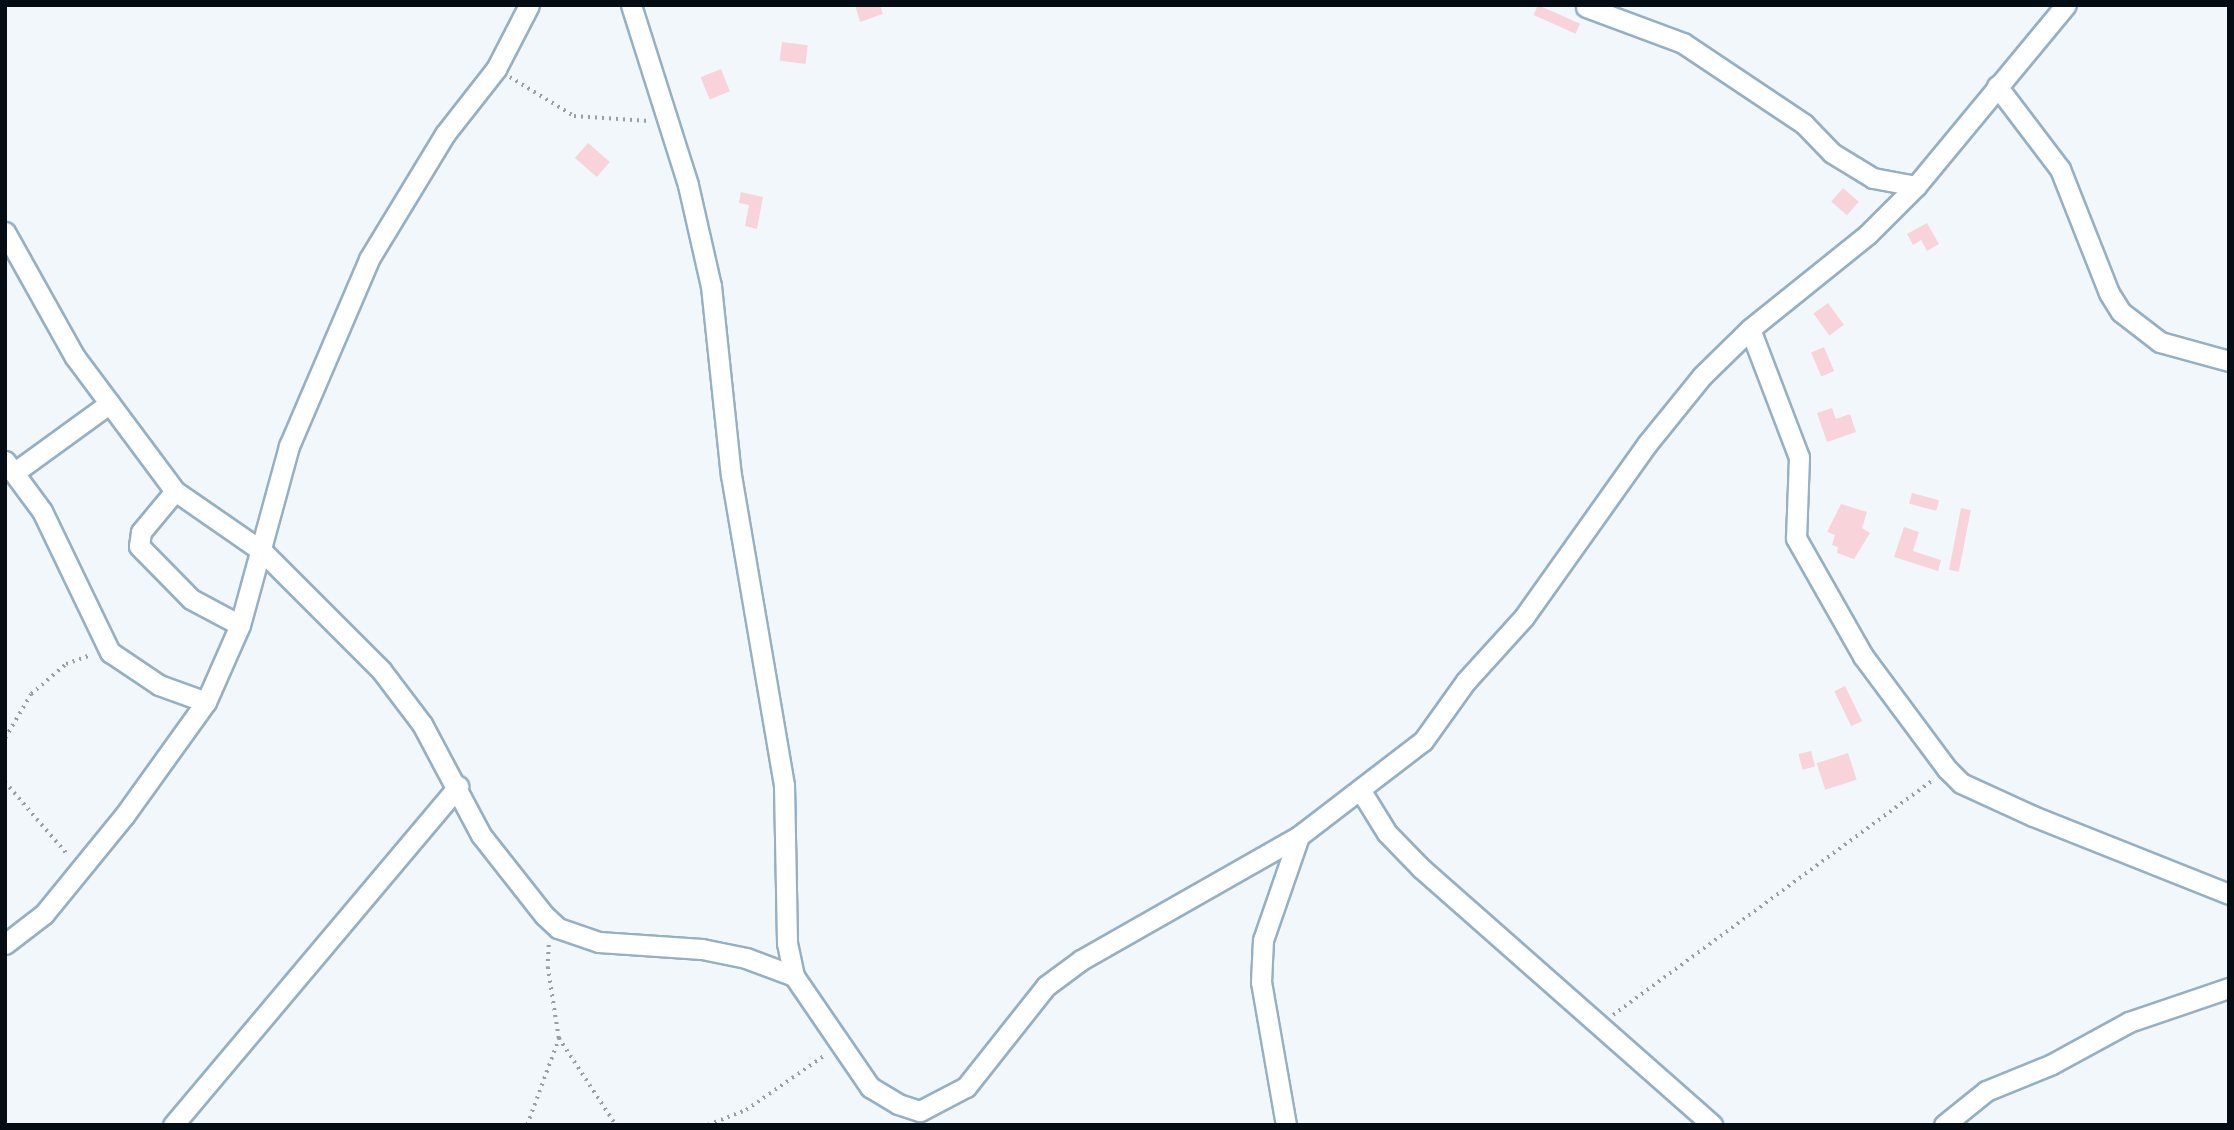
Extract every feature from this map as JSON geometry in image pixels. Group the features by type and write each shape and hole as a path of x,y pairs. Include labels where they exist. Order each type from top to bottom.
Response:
{"street":[{"path":"5,944 44,915 81,870 206,702 240,625 263,552 289,446 369,259 445,134 496,69 529,5"},
{"path":"631,5 699,227 710,286 730,475 784,785 787,943 794,976 870,1087 898,1104 920,1111 944,1102 966,1087 1046,986 1081,960 1299,836 1423,741 1466,681 1524,617 1647,444 1702,376 1750,329 1868,234 1916,186 2066,5"},
{"path":"1586,7 1683,43 1804,124 1832,153 1873,178 1916,186"},
{"path":"1997,86 2060,169 2109,293 2121,312 2160,342 2229,361"},
{"path":"5,232 75,357 175,491 263,552 381,670 422,724 481,835 512,879 558,928 624,946 702,949 746,958 794,976"},
{"path":"1750,329 1799,457 1796,538 1863,656 1947,769 1961,783 2033,816 2229,894"},
{"path":"110,403 10,466 42,511 110,652 159,685 206,702"},
{"path":"175,491 141,532 139,546 191,599 240,625"},
{"path":"173,1125 457,786"},
{"path":"1361,791 1387,833 1422,869 1595,1027 1712,1125"},
{"path":"1286,1125 1268,1039 1262,961 1263,940 1299,836"},
{"path":"1944,1125 1986,1091 2040,1070 2129,1023 2229,988"}],"path":[{"path":"496,69 574,116 668,122"},
{"path":"5,738 31,694 66,664 110,652"},
{"path":"1595,1027 1947,769"},
{"path":"5,782 81,870"},
{"path":"558,928 550,942 548,967 559,1038 616,1125"},
{"path":"527,1125 559,1038"},
{"path":"708,1125 746,1110 820,1056 845,1051"}],"building":[{"path":"855,5 880,5 883,14 860,22"},
{"path":"1538,5 1580,24 1576,34 1534,15"},
{"path":"782,42 808,45 805,64 780,61"},
{"path":"721,69 730,91 710,99 701,77"},
{"path":"588,143 610,162 597,177 575,158"},
{"path":"1843,188 1859,202 1847,215 1831,202"},
{"path":"741,192 763,197 757,229 745,226 749,205 739,203"},
{"path":"1927,223 1939,244 1927,251 1921,240 1913,245 1907,234"},
{"path":"1828,303 1844,325 1829,335 1813,314"},
{"path":"1824,347 1834,371 1821,376 1811,352"},
{"path":"1832,408 1836,419 1850,414 1856,432 1827,442 1817,413"},
{"path":"1912,493 1939,500 1936,511 1909,504"},
{"path":"1841,504 1867,512 1862,528 1870,533 1854,559 1837,553 1838,547 1832,545 1835,535 1827,532"},
{"path":"1961,508 1971,510 1959,572 1949,570"},
{"path":"1904,527 1919,532 1913,551 1941,560 1938,571 1894,557"},
{"path":"1845,686 1862,721 1851,726 1834,691"},
{"path":"1811,751 1815,766 1803,770 1798,754"},
{"path":"1848,753 1857,780 1825,790 1817,763"}]}
